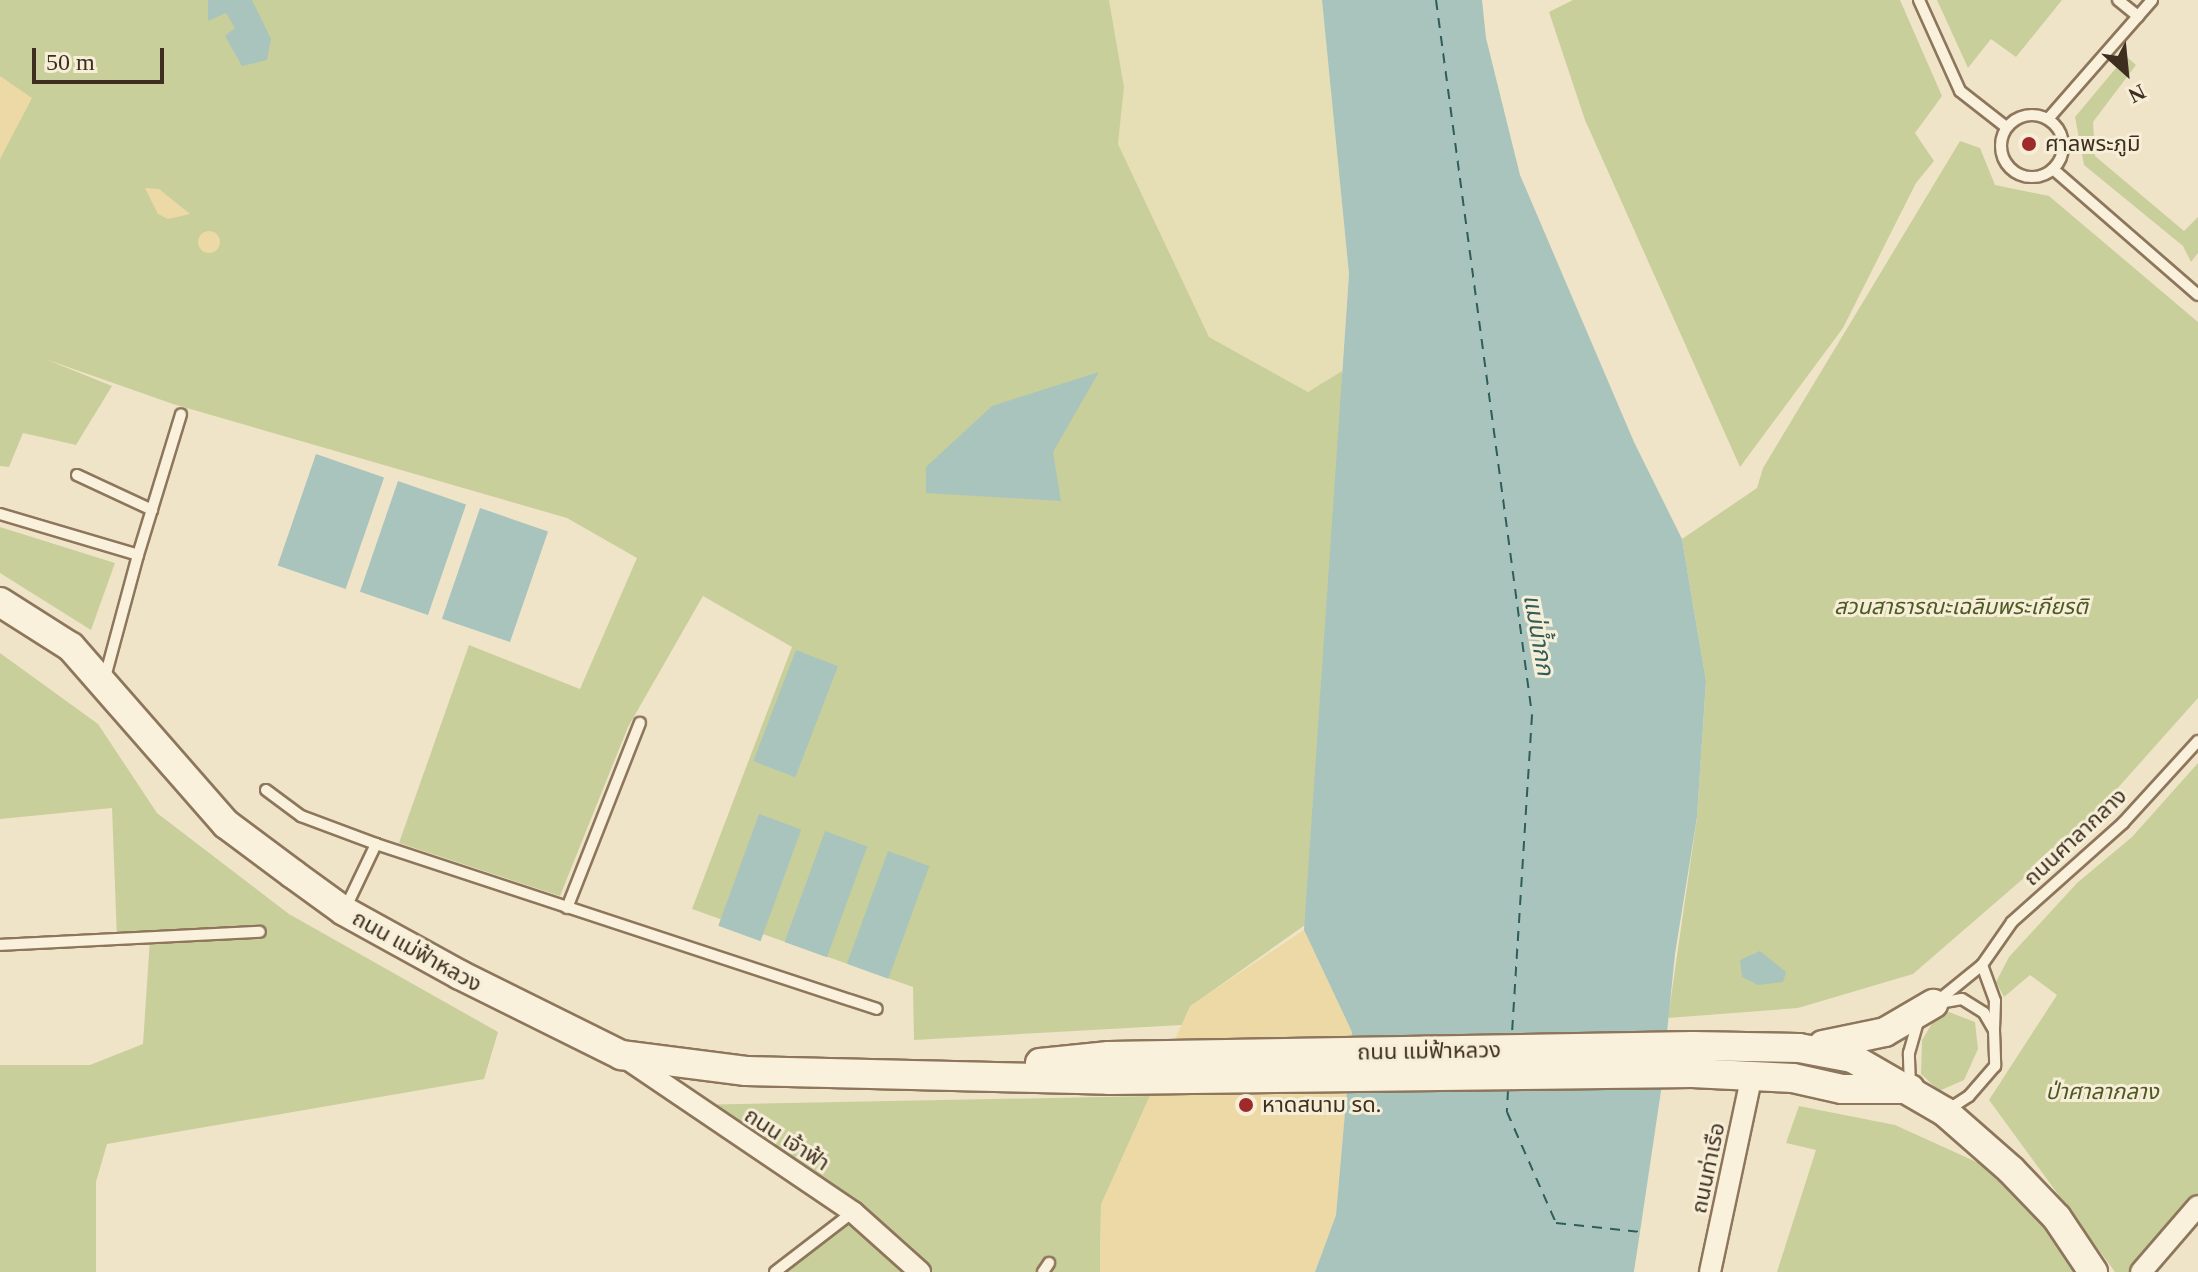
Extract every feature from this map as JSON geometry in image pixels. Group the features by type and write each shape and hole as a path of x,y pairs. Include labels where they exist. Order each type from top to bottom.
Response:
{"street":[{"name":"ถนน แม่ฟ้าหลวง","path":"0,602 71,647 226,824 344,911 621,1055 746,1071 940,1074 1109,1068 1692,1060 1799,1048 1852,1058 1945,1112 2057,1218 2093,1272"},
{"path":"1799,1048 1885,1032 1933,1004"},
{"name":"ถนน เจ้าฟ้า","path":"621,1055 853,1212 920,1272"},
{"name":"ถนน แม่ฟ้าหลวง","path":"1692,1060 1842,1089 1910,1089"},
{"name":"ถนนท่าเรือ","path":"1710,1272 1752,1074"},
{"path":"2141,1272 2198,1206"}],"lane":[{"path":"1919,0 1960,91 2006,127"},
{"path":"2118,0 2138,16"},
{"path":"2048,119 2152,0"},
{"path":"2025,115 2048,119 2057,127 2063,149 2053,169 2032,177 2010,169 2000,149 2006,127 2025,115"},
{"path":"2053,169 2198,295"},
{"path":"103,683 181,414"},
{"path":"77,475 152,510"},
{"path":"0,514 138,555"},
{"path":"567,908 640,723"},
{"name":"ถนนศาลากลาง","path":"1933,1004 1982,965 2012,922 2123,823 2198,741"},
{"path":"266,790 301,816 376,844 877,1009"},
{"path":"344,911 376,844"},
{"path":"0,945 260,932"},
{"path":"1945,1112 1969,1096 1995,1066 1995,1001 1982,965"},
{"path":"1910,1089 1914,1026 1933,1004 1962,999 1984,1013 1994,1030"},
{"path":"775,1272 853,1212"}],"shaded area":[{"path":"1109,0 1322,0 1349,274 1342,371 1308,392 1209,337 1118,144 1124,87"}],"green space":[{"path":"0,0 1109,0 1124,87 1118,144 1209,337 1308,392 1342,371 1352,1032 1305,925 1191,1006 1182,1025 914,1040 913,987 692,909 792,647 703,596 628,727 560,896 399,843 469,645 580,689 637,558 567,518 173,404 45,359 112,386 76,445 23,433 9,467 0,466"},
{"path":"1573,0 1900,0 1942,96 1915,133 1934,161 1916,183 1843,328 1740,467 1585,120 1549,12"},
{"path":"1937,0 2062,0 2016,57 1991,39 1968,68"},
{"path":"2126,56 2136,65 2093,122 2095,156 2184,231 2198,217 2198,253 2191,262 2183,246 2084,165 2075,117"},
{"name":"สวนสาธารณะเฉลิมพระเกียรติ","path":"1960,141 1980,148 1995,185 2049,196 2198,322 2198,698 2083,827 1913,974 1798,1008 1668,1018 1697,817 1706,681 1682,539 1757,488 1763,468"},
{"path":"0,527 115,563 91,630 0,573"},
{"path":"0,653 98,724 157,813 289,914 498,1032 484,1079 107,1144 96,1182 96,1272 0,1272 0,1065 90,1065 143,1044 150,938 117,939 112,808 0,819"},
{"name":"ป่าศาลากลาง","path":"2198,763 2198,1206 2141,1272 2115,1272 1989,1100 2057,995 2030,975 2004,997 1996,982 2009,957 2077,883 2132,837"},
{"path":"1949,1012 1975,1022 1978,1049 1964,1080 1939,1091 1921,1074 1922,1040 1936,1017"},
{"path":"1150,1096 1101,1205 1100,1272 775,1272 852,1212 692,1105"},
{"path":"1799,1106 1895,1125 1992,1169 2082,1272 1777,1272 1816,1150 1786,1143"}],"sand":[{"path":"0,76 32,98 0,159"},
{"path":"145,188 159,189 190,214 168,219 158,214"},
{"path":"205,231 213,231 220,242 213,253 205,253 198,246 198,238"},
{"name":"หาดสนาม รด.","path":"1304,930 1352,1032 1336,1215 1315,1272 1100,1272 1101,1205 1190,1006"}],"water":[{"path":"208,0 252,0 271,39 267,60 242,66 225,36 235,28 226,13 208,21"},
{"name":"แม่น้ำกก","path":"1322,0 1482,0 1486,38 1520,175 1634,442 1682,539 1706,681 1697,817 1675,954 1655,1150 1634,1272 1315,1272 1336,1215 1352,1032 1304,930 1349,274"},
{"path":"1099,372 1053,452 1061,501 926,493 926,467 992,406"},
{"path":"316,454 384,477 346,589 278,566"},
{"path":"398,481 466,504 428,615 360,592"},
{"path":"480,508 548,531 510,642 442,619"},
{"path":"796,650 838,666 795,777 753,761"},
{"path":"759,814 801,829 761,941 718,926"},
{"path":"825,831 867,846 827,957 785,942"},
{"path":"888,851 929,866 888,979 847,964"},
{"path":"1760,951 1786,972 1783,982 1758,985 1742,977 1740,960"}],"pier":[{"path":"1661,1091 1659,1151 1638,1270 1634,1272"}],"ferry route":[{"path":"1436,0 1532,715 1512,1036"},
{"path":"1508,1090 1507,1112 1556,1223 1641,1232"}],"place":[{"name":"ศาลพระภูมิ","path":"2029,144"},
{"name":"หาดสนาม รด.","path":"1246,1105"}]}
